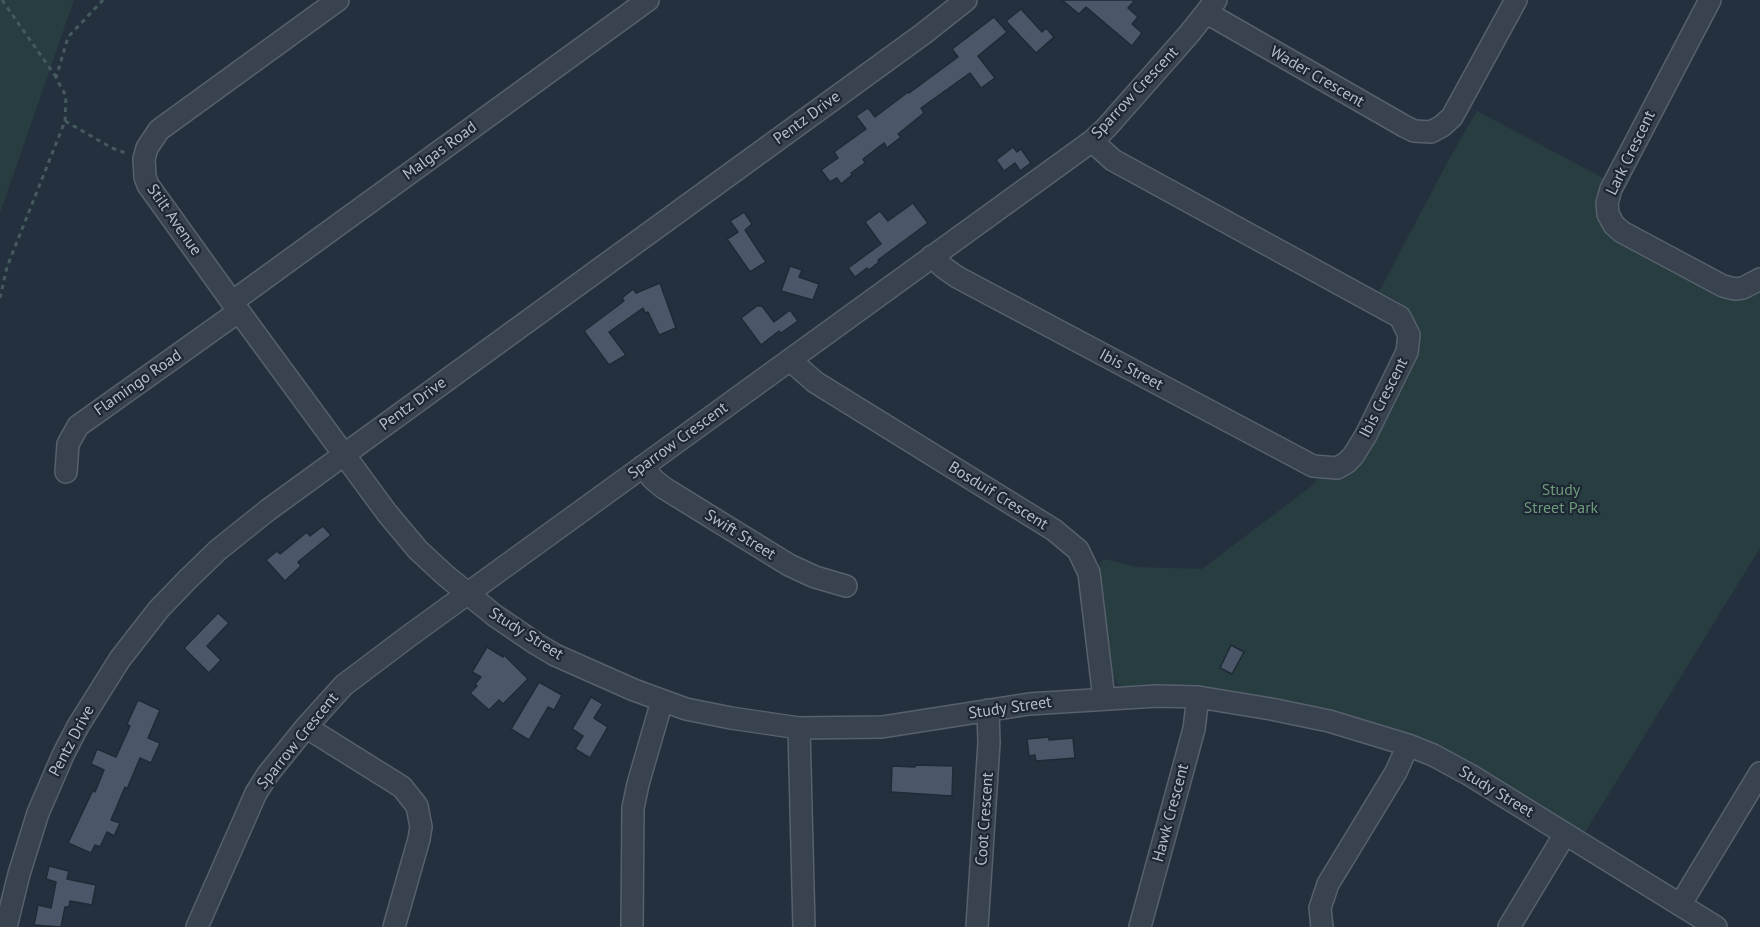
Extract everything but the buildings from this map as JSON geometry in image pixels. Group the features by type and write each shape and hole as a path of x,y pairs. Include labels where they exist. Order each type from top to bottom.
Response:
{"street":[{"path":"144,159 147,148 159,130 338,0"},
{"name":"Malgas Road","path":"235,307 648,0"},
{"name":"Pentz Drive","path":"6,927 25,853 50,784 78,726 120,659 159,609 218,550 344,454 923,34 966,0"},
{"name":"Wader Crescent","path":"1211,7 1404,126 1413,131 1431,132 1447,122 1516,0"},
{"name":"Lark Crescent","path":"1710,0 1611,189 1607,203 1608,214 1614,225 1622,232 1723,286 1743,288 1760,279"},
{"name":"Sparrow Crescent","path":"197,927 256,793 268,774 306,727 344,685 1092,141 1106,128 1211,7"},
{"name":"Ibis Crescent","path":"1092,141 1113,160 1400,317 1406,325 1410,342 1407,352 1366,435 1353,456 1337,468"},
{"name":"Stilt Avenue","path":"144,159 148,186 344,454"},
{"name":"Ibis Street","path":"932,256 957,277 1295,457 1313,466 1337,468"},
{"name":"Flamingo Road","path":"66,472 68,444 78,426 235,307"},
{"name":"Bosduif Crescent","path":"790,360 815,382 1054,530 1078,550 1089,573 1104,699"},
{"name":"Study Street","path":"344,454 387,513 418,550 468,594 503,621 555,655 662,701 707,714 799,728 890,726 1029,704 1104,699 1198,697 1320,719 1408,745 1433,755 1716,927"},
{"name":"Swift Street","path":"643,466 664,488 789,565 815,578 846,586"},
{"name":"Hawk Crescent","path":"1140,927 1194,729 1198,697"},
{"path":"632,927 633,808 662,701"},
{"name":"Coot Crescent","path":"977,927 990,743 988,710"},
{"path":"306,727 402,787 417,806 421,827 419,839 394,927"},
{"path":"799,728 804,927"},
{"path":"1322,927 1320,908 1328,884 1396,772 1408,745"},
{"path":"1680,904 1760,773"},
{"path":"1509,927 1565,834"}],"path":[{"path":"0,298 7,267 65,122 66,96 2,0"},
{"path":"56,78 68,37 104,0"},
{"path":"65,122 112,148 144,159"}],"green space":[{"path":"0,0 74,0 0,213"},
{"name":"Study Street Park","path":"1477,111 1605,179 1598,193 1598,205 1611,234 1760,290 1760,548 1584,834 1451,755 1126,687 1119,685 1109,667 1100,563 1104,559 1137,567 1202,569 1313,485 1317,477 1329,478 1416,355 1420,336 1410,310 1379,292"}]}
